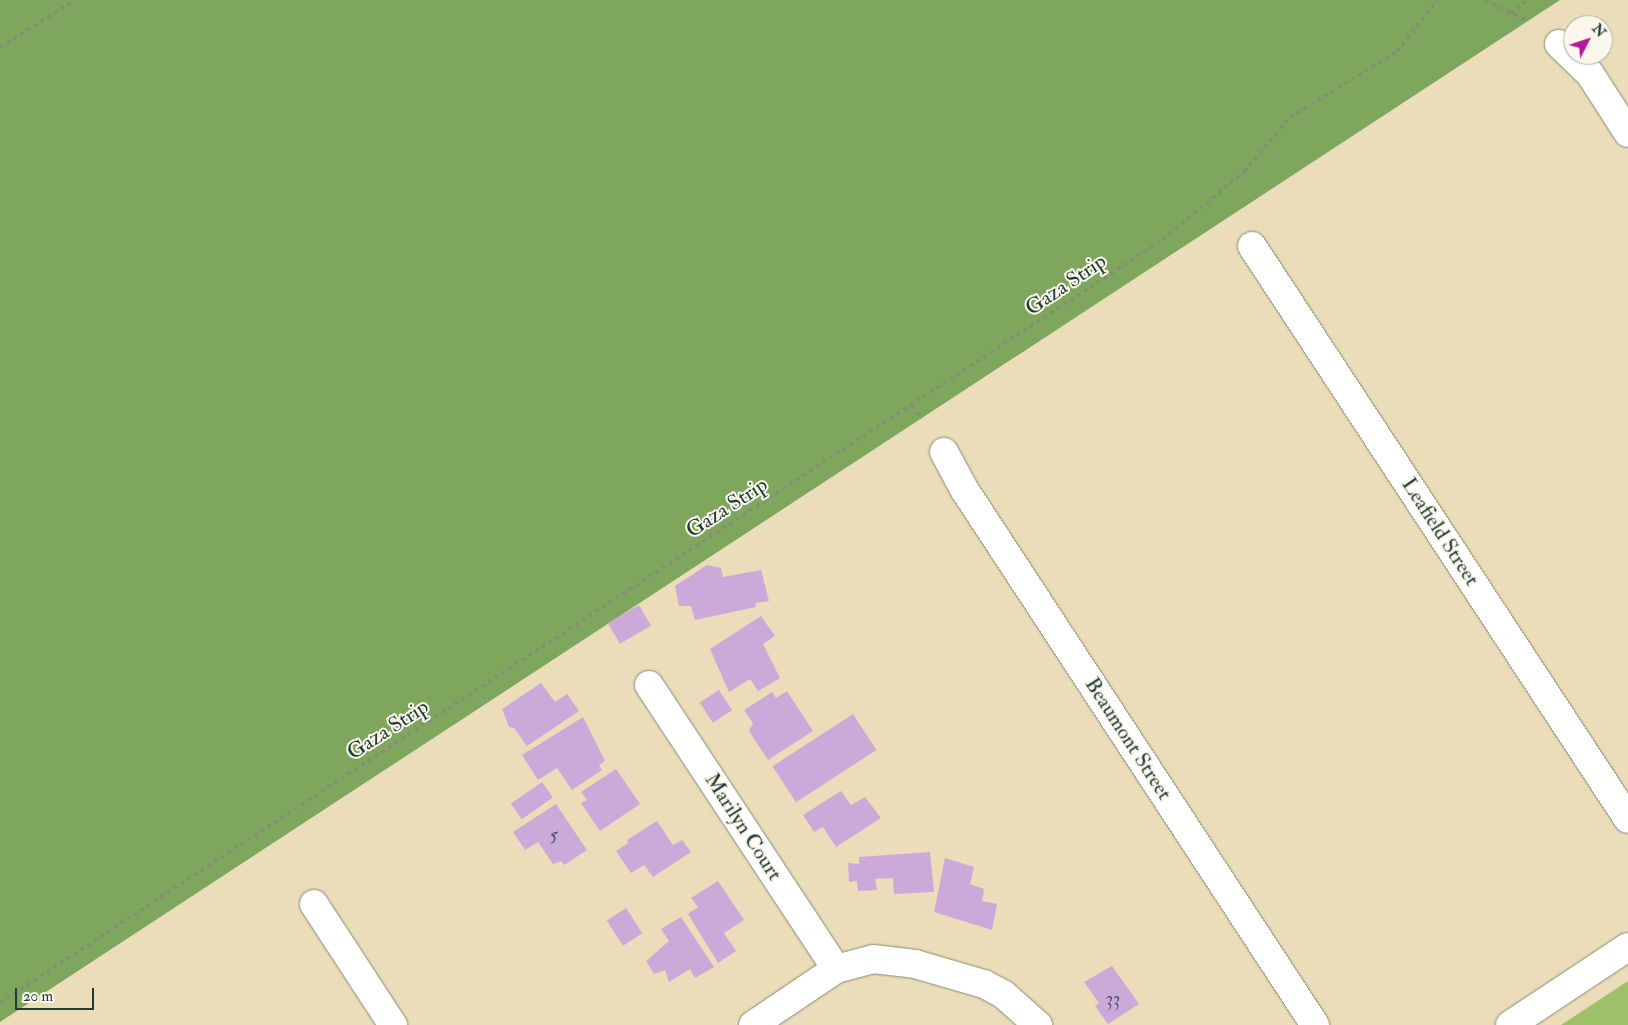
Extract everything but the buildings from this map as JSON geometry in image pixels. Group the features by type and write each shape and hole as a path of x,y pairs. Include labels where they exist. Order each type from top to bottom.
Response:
{"street":[{"path":"1559,44 1590,74 1628,133"},
{"name":"Leafield Street","path":"1252,246 1628,819"},
{"name":"Beaumont Street","path":"944,452 964,489 1315,1025"},
{"name":"Marilyn Court","path":"649,685 836,970"},
{"path":"314,904 394,1025"},
{"path":"1510,1025 1628,947"},
{"path":"752,1025 836,970 856,962 890,959 958,975 1003,994 1038,1025"}],"path":[{"path":"0,47 74,0"},
{"name":"Gaza Strip","path":"0,1002 912,405 1162,239 1244,171 1290,117 1397,51 1437,0"},
{"path":"1485,0 1528,21"},
{"path":"1510,13 1527,0"},
{"path":"912,405 921,418"}],"green space":[{"path":"0,0 1560,0 0,1022"},
{"path":"1628,981 1628,1025 1561,1025"}]}
